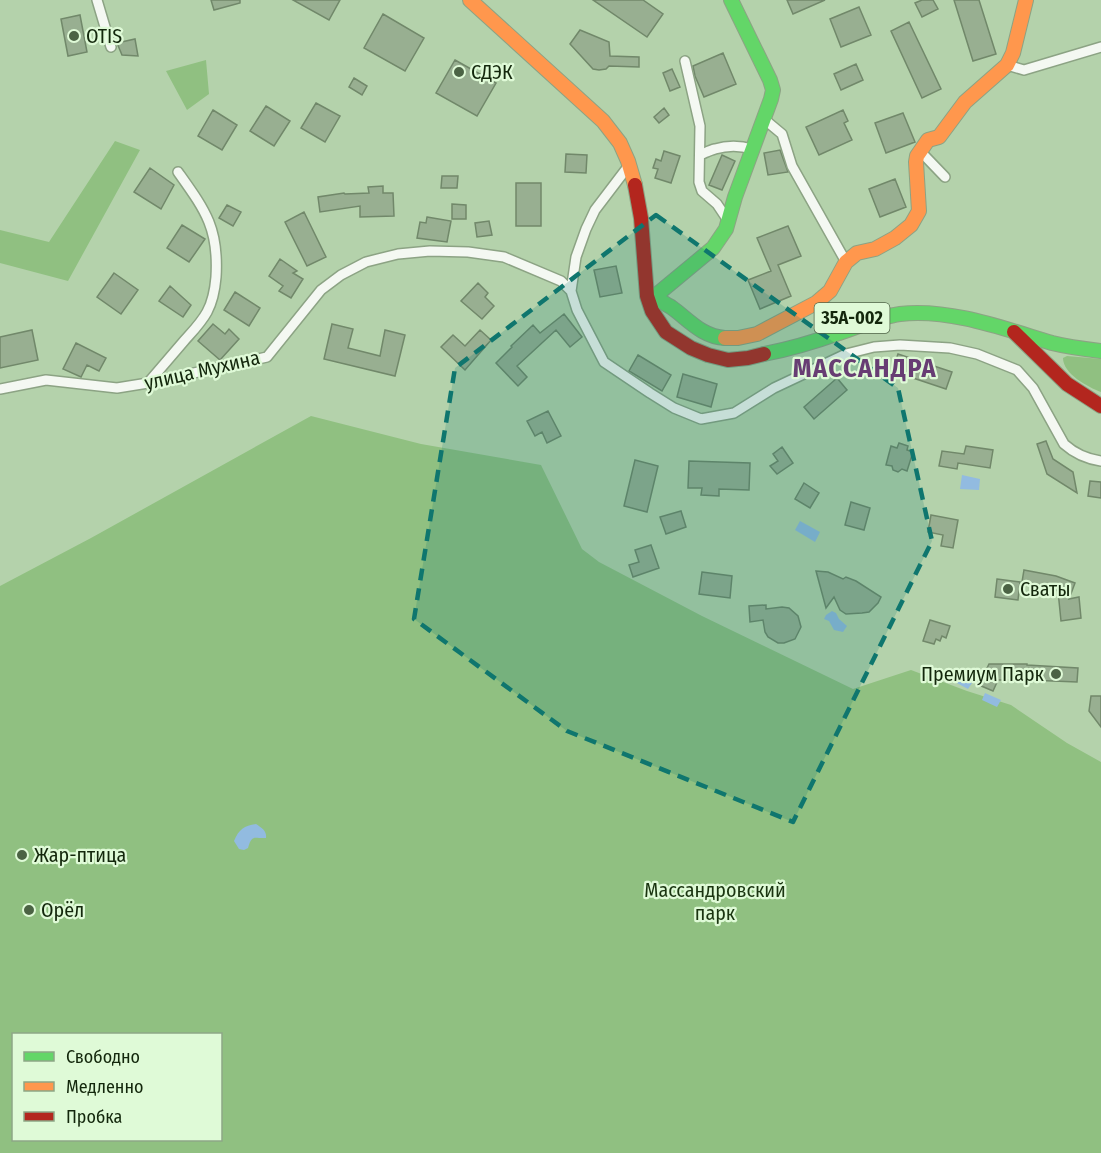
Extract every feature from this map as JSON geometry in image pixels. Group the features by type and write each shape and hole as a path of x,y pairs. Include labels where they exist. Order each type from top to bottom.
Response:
{"main road":[{"name":"35А-002","path":"470,0 603,121 619,141 630,164 636,185 644,275 649,304 666,332 691,348 728,360 748,358 806,345 900,314 930,314 956,317 1063,345 1101,351"},
{"name":"35А-002","path":"484,0 610,116 629,139 639,162 643,181 650,269 658,312 672,328 696,343 723,351 758,348 879,310 897,306 924,305 983,314 1056,336 1101,344"},
{"path":"731,0 770,80 773,90 771,99 735,197 726,230 713,248 654,297 691,324 706,333 721,338 738,338 757,334 816,303 830,291 846,262 857,253 875,249 895,238 911,225 919,211 917,156 928,140 939,137 965,102 1007,65 1013,53 1026,0"},
{"path":"1012,330 1067,384 1101,406"}],"street":[{"path":"97,0 111,47"},
{"path":"1007,65 1024,70 1101,47"},
{"path":"685,61 700,126 699,182 702,191 717,204 729,222"},
{"path":"764,119 782,134 792,165 846,262"},
{"path":"700,155 712,149 728,146 739,145 752,149"},
{"path":"920,151 945,177"},
{"path":"630,164 595,210 576,257 570,291 577,310 604,362 674,408 701,419 734,413 774,388 846,354 874,347 900,345 950,348 996,361 1017,370 1033,388 1064,444 1083,456 1101,461"},
{"path":"148,383 197,327 213,298 217,261 216,242 200,202 178,172"},
{"name":"улица Мухина","path":"0,389 46,380 117,388 267,357 321,290 341,275 366,262 398,254 440,251 504,257 561,281 570,291"}],"highlighted area":[{"path":"656,215 898,388 932,541 793,822 567,731 414,619 455,368"}],"green space":[{"path":"206,60 209,94 187,110 166,71"},
{"path":"115,141 140,150 68,281 0,263 0,230 49,242"},
{"path":"1067,356 1101,359 1101,392 1083,383 1067,369 1063,358"},
{"name":"Массандровский парк","path":"311,416 421,444 541,465 582,549 599,562 702,616 853,689 911,670 1011,705 1067,743 1101,762 1101,1153 0,1153 0,586"}],"water":[{"path":"962,475 980,479 979,490 960,489"},
{"path":"800,521 820,532 815,542 795,530"},
{"path":"832,611 847,626 843,632 834,630 829,621 824,619"},
{"path":"958,674 962,676 964,674 972,683 968,689 953,681"},
{"path":"985,693 1001,700 997,707 982,700"},
{"path":"256,824 265,832 266,838 254,838 248,848 239,849 234,841 240,831"}],"building":[{"path":"211,0 240,0 240,3 214,10"},
{"path":"293,0 340,0 329,20"},
{"path":"593,0 643,0 663,14 647,37"},
{"path":"787,0 825,0 793,14"},
{"path":"922,0 933,0 938,9 922,17 915,3"},
{"path":"954,0 979,0 996,54 973,61"},
{"path":"859,7 871,35 841,47 830,19"},
{"path":"383,14 424,38 405,71 364,48"},
{"name":"OTIS","path":"80,15 87,52 68,56 61,19"},
{"path":"909,22 941,89 922,98 891,31"},
{"path":"580,30 609,42 610,56 639,57 639,67 609,66 606,69 593,69 570,44"},
{"path":"135,39 138,56 122,55 117,43"},
{"path":"723,53 736,84 704,97 693,66"},
{"path":"455,60 496,83 477,116 436,93"},
{"path":"856,64 863,80 841,90 834,74"},
{"path":"672,69 680,87 670,91 663,73"},
{"path":"354,78 367,86 362,95 349,87"},
{"path":"316,103 340,116 325,142 301,128"},
{"path":"266,106 290,121 274,146 250,131"},
{"path":"664,108 669,115 659,123 654,117"},
{"path":"213,110 237,125 222,150 198,136"},
{"path":"843,110 848,121 844,123 852,140 819,155 806,127"},
{"path":"903,113 915,142 886,153 875,123"},
{"path":"780,150 788,172 768,175 764,153"},
{"path":"664,151 680,156 671,183 655,178 658,169 653,168 656,159 661,161"},
{"path":"566,154 587,155 586,173 565,172"},
{"path":"722,155 735,161 722,190 709,185"},
{"path":"150,168 174,185 161,209 134,192"},
{"path":"442,176 458,176 457,188 441,188"},
{"path":"895,179 906,207 880,217 869,189"},
{"path":"516,183 541,183 541,226 516,226"},
{"path":"383,186 383,193 393,193 394,216 360,217 360,206 320,212 318,197 344,193 369,193 368,187"},
{"path":"452,204 466,205 466,219 452,219"},
{"path":"227,205 241,212 233,226 219,218"},
{"path":"304,212 326,257 307,266 285,222"},
{"path":"427,217 451,221 447,242 417,238 420,222 426,223"},
{"path":"489,221 492,235 477,237 475,223"},
{"path":"182,225 205,239 189,262 167,248"},
{"path":"788,226 801,256 778,265 791,296 760,309 748,280 771,271 757,238"},
{"path":"280,259 297,271 293,273 303,279 291,298 279,291 283,286 269,276"},
{"path":"616,266 622,293 600,297 594,270"},
{"path":"114,273 138,290 121,314 97,297"},
{"path":"478,283 488,293 485,297 494,306 482,319 461,301"},
{"path":"170,286 191,305 183,317 159,301"},
{"path":"235,292 260,308 249,326 224,310"},
{"path":"564,314 582,337 570,347 556,330 517,366 527,377 518,386 496,363 533,325 540,333"},
{"path":"213,324 225,334 229,329 239,339 220,360 198,341"},
{"path":"332,324 353,329 348,348 380,356 385,330 405,335 395,376 324,359"},
{"path":"32,330 38,360 0,368 0,337"},
{"path":"480,330 491,340 465,370 441,347 453,335 465,346"},
{"path":"76,343 106,358 99,371 87,365 81,377 63,369"},
{"path":"898,354 952,372 946,389 892,371"},
{"path":"638,355 671,375 662,391 629,371"},
{"path":"683,374 717,384 711,407 677,397"},
{"path":"837,378 847,390 814,419 804,407"},
{"path":"548,411 561,436 547,443 542,432 535,436 527,421"},
{"path":"1046,441 1053,459 1073,472 1077,493 1047,474 1037,444"},
{"path":"899,443 908,446 907,450 913,452 907,471 902,469 898,472 893,470 892,466 886,465 891,446 897,448"},
{"path":"966,446 993,450 990,468 958,463 957,469 939,466 942,451 964,454"},
{"path":"782,447 793,463 777,474 770,466 778,461 773,454"},
{"path":"635,460 658,466 647,512 624,506"},
{"path":"689,461 750,463 749,490 719,489 719,496 701,495 702,488 688,488"},
{"path":"1090,481 1101,482 1101,498 1088,496"},
{"path":"804,483 819,493 810,508 795,499"},
{"path":"851,502 870,508 864,530 845,525"},
{"path":"681,511 686,527 666,534 660,517"},
{"path":"931,515 958,520 953,548 941,546 943,535 928,532"},
{"path":"651,545 659,568 633,577 629,565 639,562 635,550"},
{"path":"1024,570 1056,576 1075,583 1069,599 1079,597 1081,618 1061,621 1058,591 1022,582"},
{"path":"816,571 828,572 843,579 846,577 856,581 881,597 869,612 846,614 840,610 834,597 826,608"},
{"path":"702,572 732,576 730,598 699,594"},
{"name":"Сваты","path":"997,579 1020,582 1018,600 995,597"},
{"path":"766,605 766,609 789,608 798,616 801,627 795,639 778,643 768,637 763,620 750,622 749,606"},
{"path":"930,620 950,626 946,638 942,636 940,641 936,639 934,644 923,641"},
{"path":"989,664 1078,668 1077,682 998,680 993,691 979,685"},
{"path":"1091,696 1101,696 1101,727 1089,711"}],"traffic: fast":[{"path":"725,338 702,331 654,297 713,248 726,229 735,197 771,99 773,90 770,80 731,0"},
{"path":"764,354 811,342 884,317 919,313 977,321 1052,343 1101,351"}],"traffic: slow":[{"path":"470,0 603,121 620,143 635,185"},
{"path":"725,338 757,334 816,303 830,291 846,262 857,253 875,249 895,238 911,225 919,211 917,156 928,140 939,137 965,102 1007,65 1013,53 1026,0"}],"traffic: jam":[{"path":"635,185 641,218 647,296 652,311 666,332 691,348 728,360 764,354"},
{"path":"1014,332 1067,384 1101,406"}],"place":[{"name":"OTIS","path":"74,36"},
{"name":"СДЭК","path":"459,72"},
{"name":"Сваты","path":"1008,589"},
{"name":"Премиум Парк","path":"1056,674"},
{"name":"Жар-птица","path":"22,855"},
{"name":"Орёл","path":"29,910"}],"district":[{"name":"МАССАНДРА","path":"865,368"}]}
